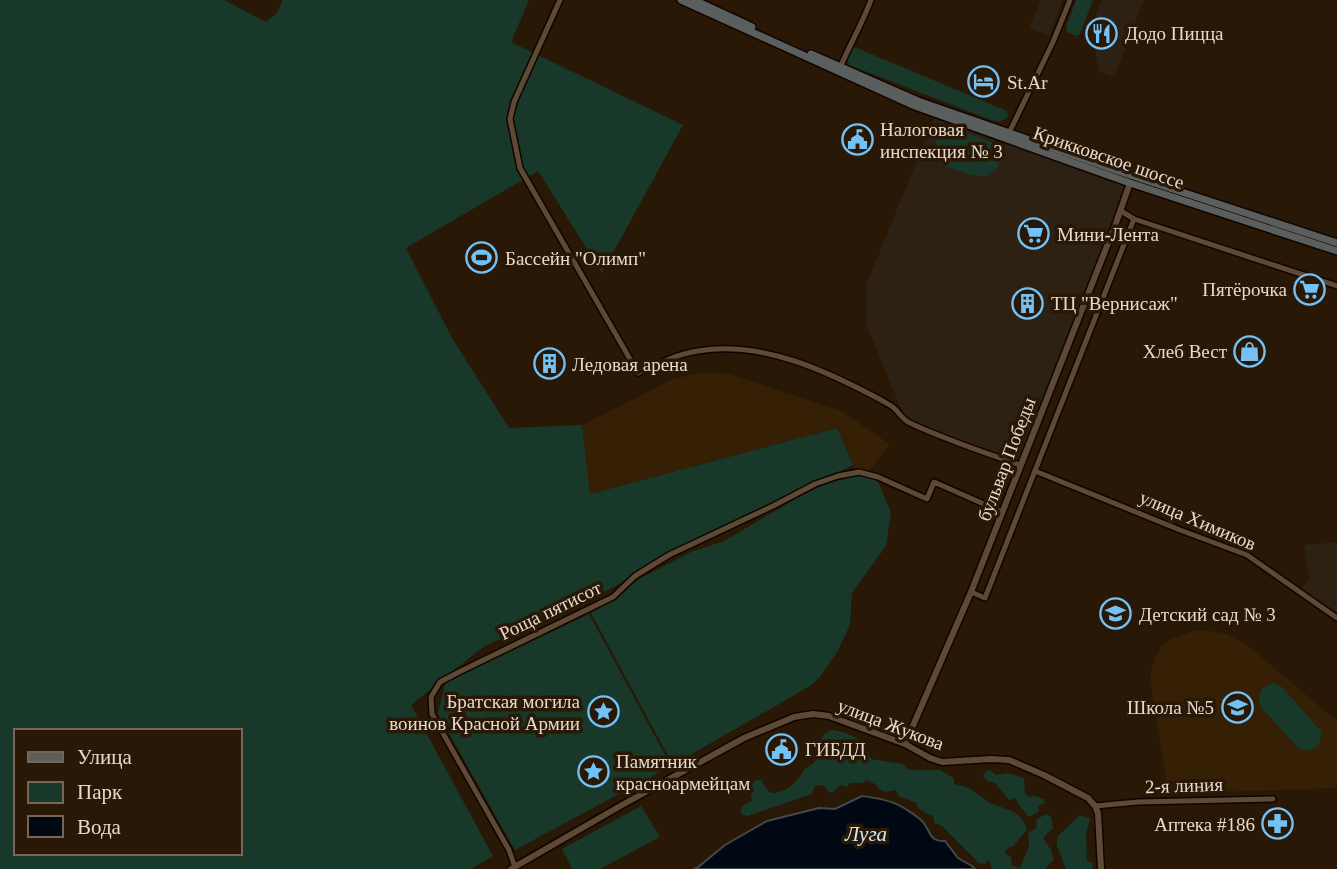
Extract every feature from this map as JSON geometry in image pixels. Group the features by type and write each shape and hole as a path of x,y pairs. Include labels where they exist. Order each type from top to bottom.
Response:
{"main road":[{"name":"Крикковское шоссе","path":"681,0 839,69 915,106 1008,135 1130,183 1337,251"},
{"path":"694,0 839,69"},
{"path":"1008,135 1337,243"}],"street":[{"path":"560,0 514,102 510,119 513,137 520,168 638,373 677,356 699,351 733,348 777,356 824,372 866,392 892,406 906,421 946,439 1020,465"},
{"path":"839,69 860,30 871,0"},
{"path":"1008,135 1070,0"},
{"name":"бульвар Победы","path":"905,744 971,592 1130,183"},
{"path":"1121,211 1134,219 1337,286"},
{"path":"971,592 985,598 1134,219"},
{"name":"улица Химиков","path":"1035,471 1247,555 1337,618"},
{"name":"Роща пятисот","path":"513,868 509,850 432,714 431,697 440,682 613,597 635,576 669,555 815,484 838,476 859,472 878,477 927,499 934,482 1002,512"},
{"name":"улица Жукова","path":"513,868 744,738 794,717 813,714 829,716 905,744 942,762 1009,760 1077,792 1096,806"},
{"name":"2-я линия","path":"1096,806 1273,799"},
{"path":"1096,806 1101,869"}],"shaded area":[{"path":"1041,0 1063,0 1049,36 1029,28"},
{"path":"1102,0 1144,0 1114,77 1099,71 1091,28"},
{"path":"936,114 1130,183 1020,465 906,421 867,326 866,285"},
{"path":"700,373 729,374 841,411 890,444 868,473 855,469 837,428 590,494 582,425 673,379"},
{"path":"1337,542 1337,618 1299,591 1309,580 1304,545"},
{"name":"Школа №5","path":"1193,631 1227,634 1249,646 1337,719 1337,788 1168,794 1151,672 1161,647 1169,640"}],"green space":[{"path":"0,0 224,0 266,22 277,13 283,0 529,0 511,42 683,125 602,273 538,171 406,248 452,338 509,428 582,425 590,494 837,428 853,465 669,555 612,588 483,647 411,705 493,856 471,869 0,869"},
{"path":"1076,0 1093,0 1080,34 1076,36 1067,32 1066,27"},
{"path":"852,46 1007,111 1008,117 999,122 991,120 849,65 847,57"},
{"path":"942,123 996,144 994,151 1001,153 997,169 986,177 970,175 945,166 940,161 934,131 936,125"},
{"path":"861,475 877,480 891,512 886,546 852,593 850,625 837,652 820,677 810,686 673,765 591,613 617,598 637,580 691,552 724,541 827,483"},
{"path":"589,614 671,766 515,850 438,714 445,683"},
{"path":"1274,683 1282,687 1321,731 1320,741 1312,749 1298,748 1261,707 1261,691"},
{"path":"833,730 863,741 871,759 903,764 908,770 940,770 954,778 954,784 967,787 988,801 1018,815 1027,829 1014,846 1004,853 1011,857 1012,865 1020,868 1029,846 1028,833 1036,828 1037,819 1046,814 1051,817 1053,828 1043,838 1054,859 1045,869 992,869 989,860 985,864 979,863 942,826 934,823 934,817 919,809 915,802 900,797 895,790 885,792 867,780 850,783 847,787 840,785 833,793 827,791 824,785 815,786 812,794 747,816 741,814 742,806 752,801 749,786 751,783 761,780 767,790 773,793 787,788 816,760 821,738"},
{"path":"990,770 996,775 1008,773 1024,778 1028,797 1044,799 1044,803 1038,806 1039,811 1028,816 1016,798 1009,800 994,782 983,777 985,772"},
{"path":"641,806 660,837 600,869 572,869 562,849"},
{"path":"1080,815 1090,818 1086,835 1087,861 1093,863 1092,869 1066,869 1057,846 1057,837"}],"water":[{"name":"Луга","path":"862,796 889,801 904,808 925,824 936,840 945,841 958,858 975,869 693,869 725,845 767,821 819,808 835,809"}],"place":[{"name":"Додо Пицца","path":"1102,33"},
{"name":"St.Ar","path":"984,82"},
{"name":"Налоговая инспекция № 3","path":"857,140"},
{"name":"Мини-Лента","path":"1034,234"},
{"name":"Бассейн \"Олимп\"","path":"482,258"},
{"name":"Пятёрочка","path":"1310,289"},
{"name":"ТЦ \"Вернисаж\"","path":"1028,303"},
{"name":"Хлеб Вест","path":"1250,351"},
{"name":"Ледовая арена","path":"549,364"},
{"name":"Детский сад № 3","path":"1116,614"},
{"name":"Школа №5","path":"1237,707"},
{"name":"Братская могила воинов Красной Армии","path":"603,712"},
{"name":"ГИБДД","path":"782,749"},
{"name":"Памятник красноармейцам","path":"593,772"},
{"name":"Аптека #186","path":"1278,824"}]}
